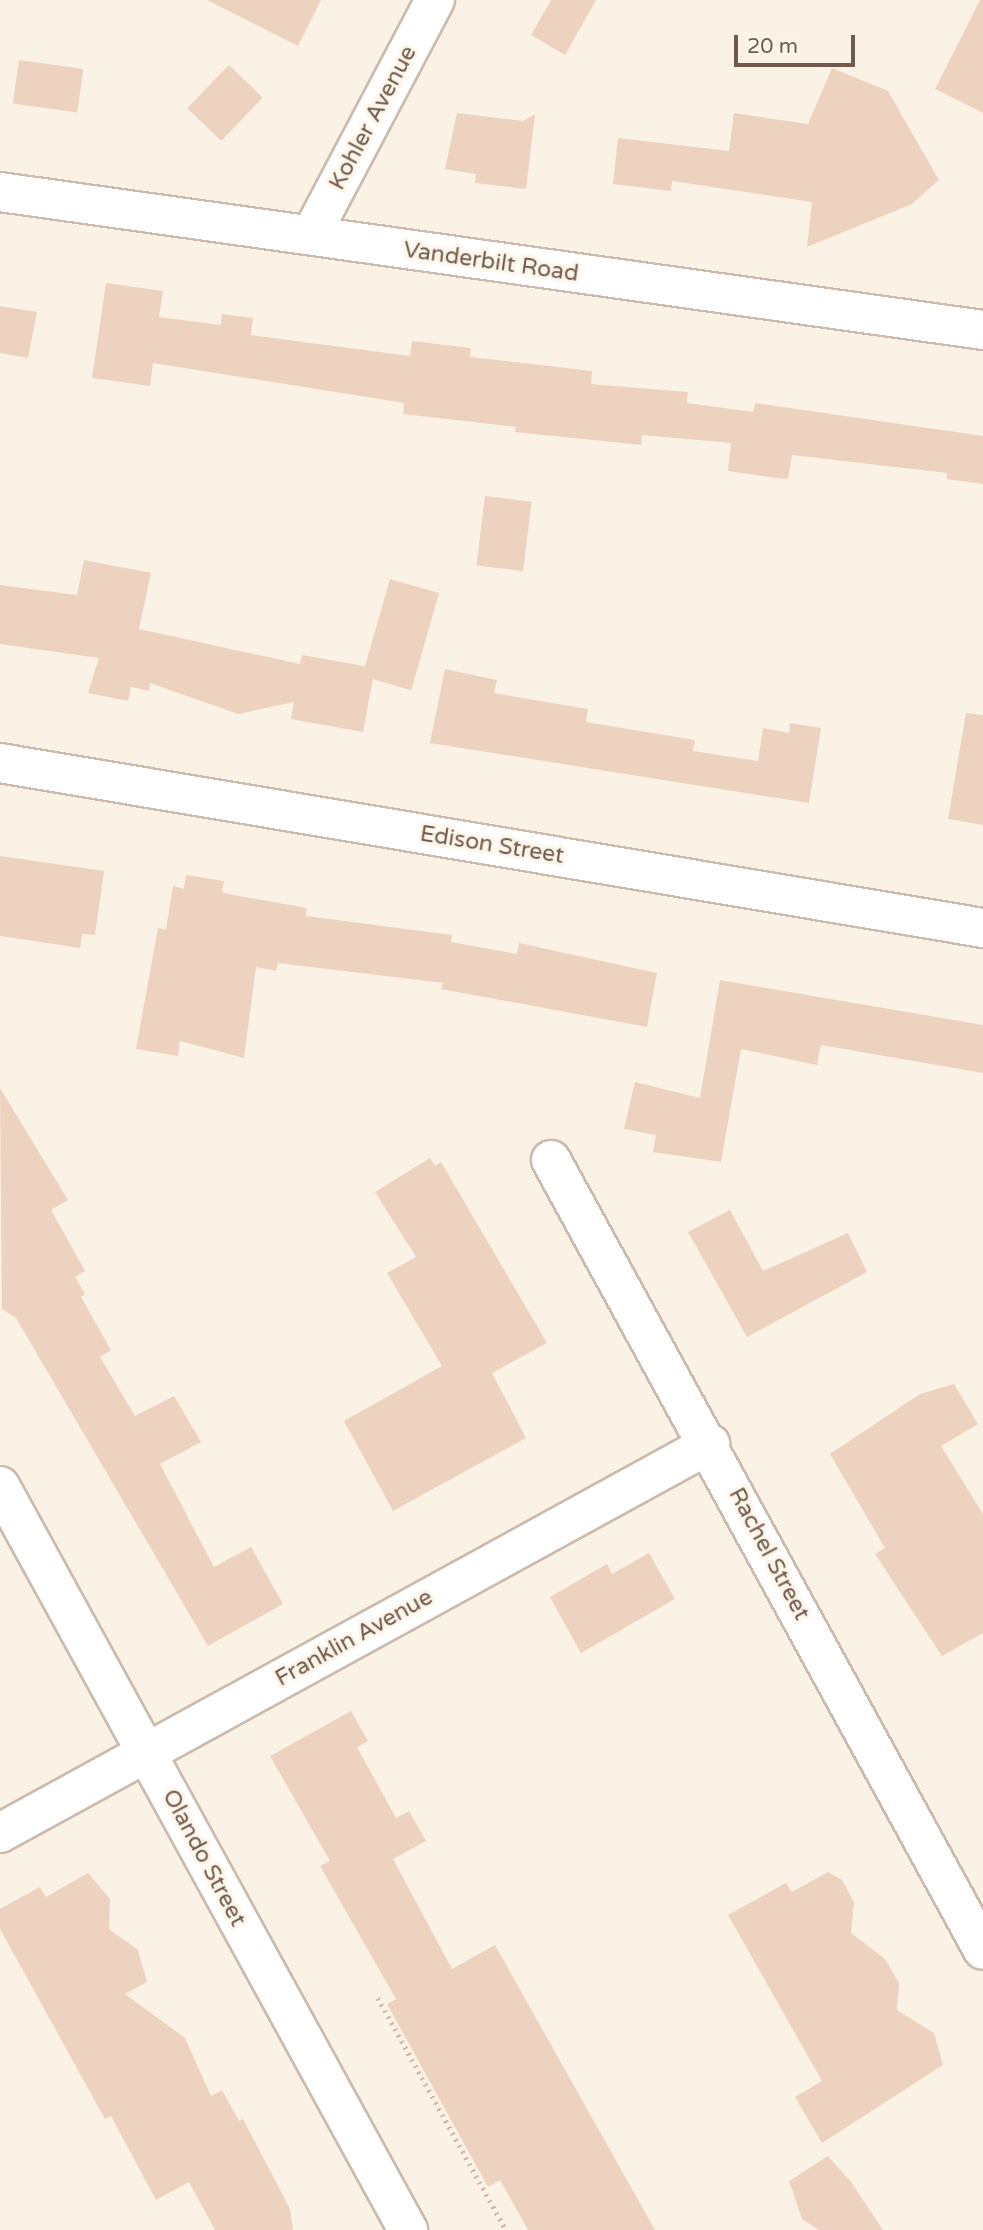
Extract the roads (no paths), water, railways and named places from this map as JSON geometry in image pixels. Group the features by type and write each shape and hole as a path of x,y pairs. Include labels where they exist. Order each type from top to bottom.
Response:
{"street":[{"name":"Kohler Avenue","path":"312,235 435,0"},
{"name":"Vanderbilt Road","path":"0,192 983,330"},
{"name":"Edison Street","path":"0,763 983,928"},
{"name":"Rachel Street","path":"551,1160 710,1444 983,1950"},
{"name":"Franklin Avenue","path":"0,1833 710,1444"},
{"name":"Olando Street","path":"0,1486 408,2230"}]}
